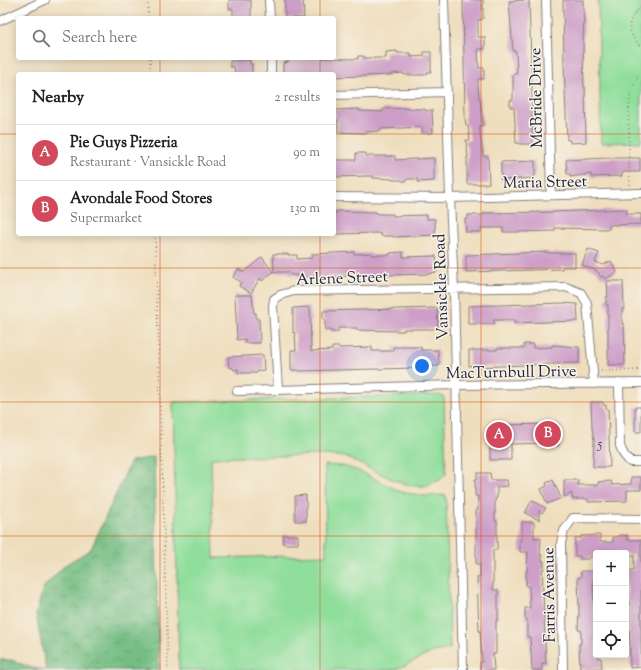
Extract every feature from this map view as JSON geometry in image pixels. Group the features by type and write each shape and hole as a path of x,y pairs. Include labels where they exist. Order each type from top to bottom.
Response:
{"street":[{"path":"0,21 45,0"},
{"path":"269,0 270,16"},
{"name":"Vansickle Road","path":"444,0 457,385 464,670"},
{"name":"McBride Drive","path":"546,0 551,195"},
{"path":"271,60 271,72"},
{"path":"336,95 447,92"},
{"name":"Maria Street","path":"336,197 450,198 641,193"},
{"name":"Arlene Street","path":"278,389 273,307 274,299 280,295 294,291 566,287 581,293 587,303 594,384"},
{"path":"619,383 620,446 624,455 630,462 641,462"},
{"name":"MacTurnbull Drive","path":"237,391 457,385 641,383"},
{"name":"Farris Avenue","path":"563,670 561,543 564,531 573,518 641,519"}],"path":[{"path":"148,0 148,16"},
{"path":"641,6 635,12 630,21 630,32 635,41 641,47"},
{"path":"150,60 150,72"},
{"path":"630,194 628,115 631,93 636,78 641,72"},
{"path":"155,236 168,670"},
{"path":"593,371 641,370"}],"green space":[{"path":"598,0 641,0 641,142 601,143"},
{"path":"439,395 444,397 446,474 440,480 425,486 412,486 394,480 345,457 324,455 211,458 214,558 326,555 325,465 343,466 359,471 401,492 426,496 446,495 450,649 433,652 395,670 179,670 173,402"},
{"path":"154,457 159,670 46,670 36,614 43,588 65,565 91,549 131,461"},
{"path":"0,660 12,660 32,668 46,670 0,670"}],"building":[{"path":"229,0 251,0 251,16 233,16 233,9 229,9"},
{"path":"285,0 303,0 304,16 285,16"},
{"path":"463,0 483,0 483,19 478,20 478,37 485,37 485,49 478,49 479,68 484,68 484,79 478,79 479,100 483,125 479,126 483,156 488,156 489,183 485,184 467,184 468,157 466,140 470,140 468,126 466,126 465,119"},
{"path":"529,0 532,144 519,144 516,143 514,107 510,107 510,100 513,100 513,74 517,74 516,51 513,51 509,1"},
{"path":"563,0 583,0 586,142 570,143 570,140 567,140"},
{"path":"397,51 397,53 411,53 411,57 424,56 424,52 431,52 431,72 427,72 427,74 424,75 406,75 403,73 391,75 336,77 336,72 283,72 283,63 288,62 288,60 358,59 358,56 364,56 364,58 386,58 386,52"},
{"path":"250,60 250,64 252,64 252,72 235,72 234,67 230,67 230,61"},
{"path":"408,108 425,109 426,111 432,110 433,133 422,133 422,127 380,129 380,131 366,133 338,132 336,110 359,109 359,111 383,112 383,109"},
{"path":"356,153 366,153 366,156 395,156 395,160 434,158 434,181 418,182 418,179 407,179 406,181 403,181 373,178 373,176 336,177 336,160 356,160"},
{"path":"640,158 640,172 625,172 622,173 622,176 591,177 591,174 570,177 570,174 567,174 566,160"},
{"path":"535,161 535,176 533,176 533,178 501,180 501,162"},
{"path":"626,209 627,214 641,214 641,224 609,225 609,229 555,228 555,231 503,232 503,228 481,228 481,232 466,232 465,219 468,219 468,215 484,215 484,213"},
{"path":"336,211 376,212 379,214 393,214 393,216 427,215 427,219 435,219 435,235 393,237 381,236 381,234 377,233 336,234"},
{"path":"588,249 599,253 595,262 603,265 611,261 617,272 605,279 603,276 601,277 597,271 582,265"},
{"path":"354,252 354,254 371,253 371,255 390,255 390,253 403,252 403,257 436,256 437,272 430,274 297,277 297,275 291,275 288,272 274,272 273,254 297,255 297,259 312,258 312,254"},
{"path":"548,252 575,253 575,267 562,267 562,269 466,272 466,255"},
{"path":"262,257 273,272 262,281 260,278 251,293 239,286 241,282 233,277 238,269 244,272"},
{"path":"607,281 623,281 624,309 622,309 622,324 624,324 625,365 608,365 608,305 606,305 606,297 608,297"},
{"path":"235,295 252,295 254,313 256,313 256,319 259,319 260,343 245,343 245,339 237,340"},
{"path":"563,303 577,304 578,321 514,323 514,320 494,320 494,324 468,324 468,306"},
{"path":"310,307 311,351 332,350 332,347 372,347 372,351 394,351 393,347 421,347 421,350 438,350 439,366 432,366 432,368 291,370 291,350 296,350 295,333 293,333 293,308"},
{"path":"437,308 438,329 404,329 404,331 398,331 338,328 338,332 331,332 331,330 325,330 325,319 323,319 323,311"},
{"path":"524,344 533,344 533,348 552,347 552,345 579,347 579,363 469,366 469,350 524,348"},
{"path":"263,355 264,370 257,371 257,373 238,373 238,369 234,370 233,368 229,367 228,357"},
{"path":"591,402 603,402 603,405 606,405 606,409 608,409 610,467 593,467 594,440"},
{"path":"635,407 641,407 641,432 635,432"},
{"path":"559,424 559,446 548,446 548,443 511,444 511,460 490,460 490,425"},
{"path":"477,473 490,473 491,480 507,480 508,486 497,487 497,498 495,499 497,550 493,550 493,590 498,590 498,620 496,620 496,654 493,654 494,670 480,670 480,662 482,662 477,577 480,577 480,564 476,564 476,510 478,510 478,496 475,496 475,479 477,479"},
{"path":"631,477 641,477 641,490 627,490 627,501 588,502 588,499 572,499 572,493 564,497 564,480 578,480 578,485 599,485 598,482 611,481 612,485 631,484"},
{"path":"553,480 561,498 547,504 541,489 547,486 546,483"},
{"path":"306,495 306,521 295,521 295,496"},
{"path":"532,500 546,508 542,513 539,511 539,520 525,513"},
{"path":"522,522 534,522 534,538 541,538 540,555 542,555 542,561 544,561 544,569 542,569 546,663 542,663 542,670 532,670 530,637 527,637 527,619 525,619 525,608 530,608 529,586 526,586 528,552 520,552"},
{"path":"283,535 298,535 298,544 283,544"},
{"path":"600,535 600,542 613,542 613,537 619,537 619,535 627,535 627,540 641,540 641,667 630,668 629,570 634,570 634,555 629,555 629,550 593,550 593,557 589,557 589,559 580,559 580,556 575,556 575,538 581,538 581,536"},
{"path":"581,571 593,571 593,658 601,658 602,668 580,669 579,644 581,644 581,630 578,630 578,577 581,577"}],"place":[{"name":"Avondale Food Stores","path":"548,434"},
{"name":"Pie Guys Pizzeria","path":"499,435"}]}
